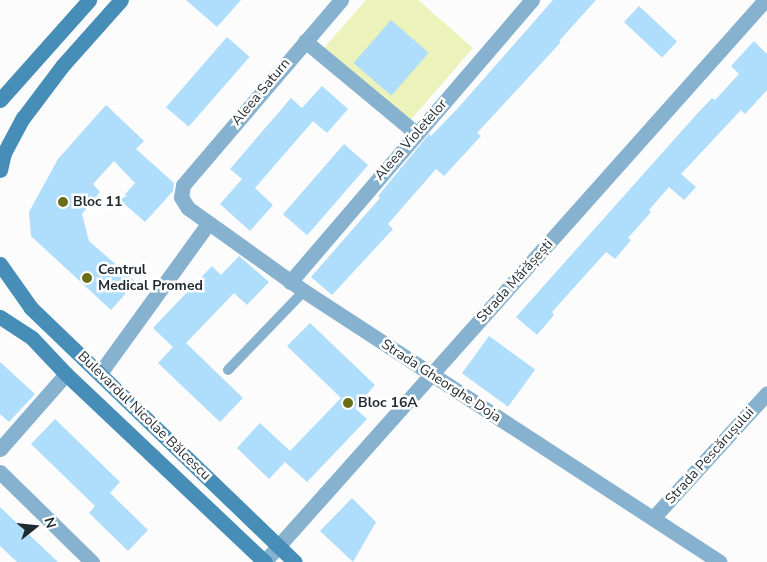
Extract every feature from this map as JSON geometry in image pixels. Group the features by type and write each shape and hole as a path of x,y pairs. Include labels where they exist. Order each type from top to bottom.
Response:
{"main road":[{"path":"0,100 89,0"},
{"path":"0,170 4,153 23,118 64,65 121,0"},
{"name":"Bulevardul Nicolae Bălcescu","path":"0,264 32,308 295,562"},
{"name":"Bulevardul Nicolae Bălcescu","path":"0,317 32,338 66,374 265,562"}],"street":[{"name":"Aleea Saturn","path":"183,185 341,0"},
{"name":"Aleea Violetelor","path":"290,282 532,0"},
{"name":"Strada Mărășești","path":"265,562 765,0"},
{"path":"305,41 416,133"},
{"name":"Strada Gheorghe Doja","path":"183,185 181,197 188,208 290,282 431,376 720,562"},
{"path":"100,373 208,224"},
{"path":"0,449 66,374"},
{"name":"Strada Pescărușului","path":"653,518 767,393"},
{"path":"0,472 92,562"}],"lane":[{"path":"228,370 304,291"}],"green space":[{"path":"366,0 418,0 473,48 409,122 324,48"}],"building":[{"path":"186,0 241,0 217,27"},
{"path":"553,0 596,0 559,41 561,42 477,133 481,136 444,176 436,169 388,224 393,229 332,295 311,277 380,198 378,196 429,134 431,136 458,108"},
{"path":"639,6 677,41 662,58 624,22"},
{"path":"391,20 429,53 391,96 354,63"},
{"path":"227,37 250,57 189,127 166,107"},
{"path":"754,41 767,54 767,90 745,114 741,110 681,174 696,187 684,200 669,187 649,210 651,212 628,238 631,240 615,259 606,252 552,312 554,315 537,335 516,317 696,115 712,98 715,100 739,74 731,66"},
{"path":"322,86 348,109 327,133 313,121 255,188 273,205 250,231 220,204 242,179 230,169 291,98 302,108"},
{"name":"Bloc 11","path":"106,105 144,141 136,149 174,183 173,191 145,222 120,200 135,183 114,161 93,184 100,192 82,214 89,241 136,282 111,310 31,236 29,212 58,159"},
{"path":"344,144 368,165 307,235 283,214"},
{"path":"239,256 269,282 247,305 234,293 186,343 243,398 220,422 158,363 173,347 153,328 212,266 221,275"},
{"name":"Bloc 16A","path":"310,323 375,385 355,408 367,419 307,482 285,462 269,479 237,448 260,423 290,451 341,398 287,346"},
{"path":"489,336 535,370 508,407 462,373"},
{"path":"0,362 35,394 9,422 0,414"},
{"path":"55,419 120,482 110,493 148,530 128,551 89,513 95,506 31,444"},
{"path":"352,498 376,522 353,562 320,531"},
{"path":"0,507 58,562 17,562 0,546"}],"place":[{"name":"Bloc 11","path":"63,202"},
{"name":"Centrul Medical Promed","path":"87,278"},
{"name":"Bloc 16A","path":"348,403"}]}
